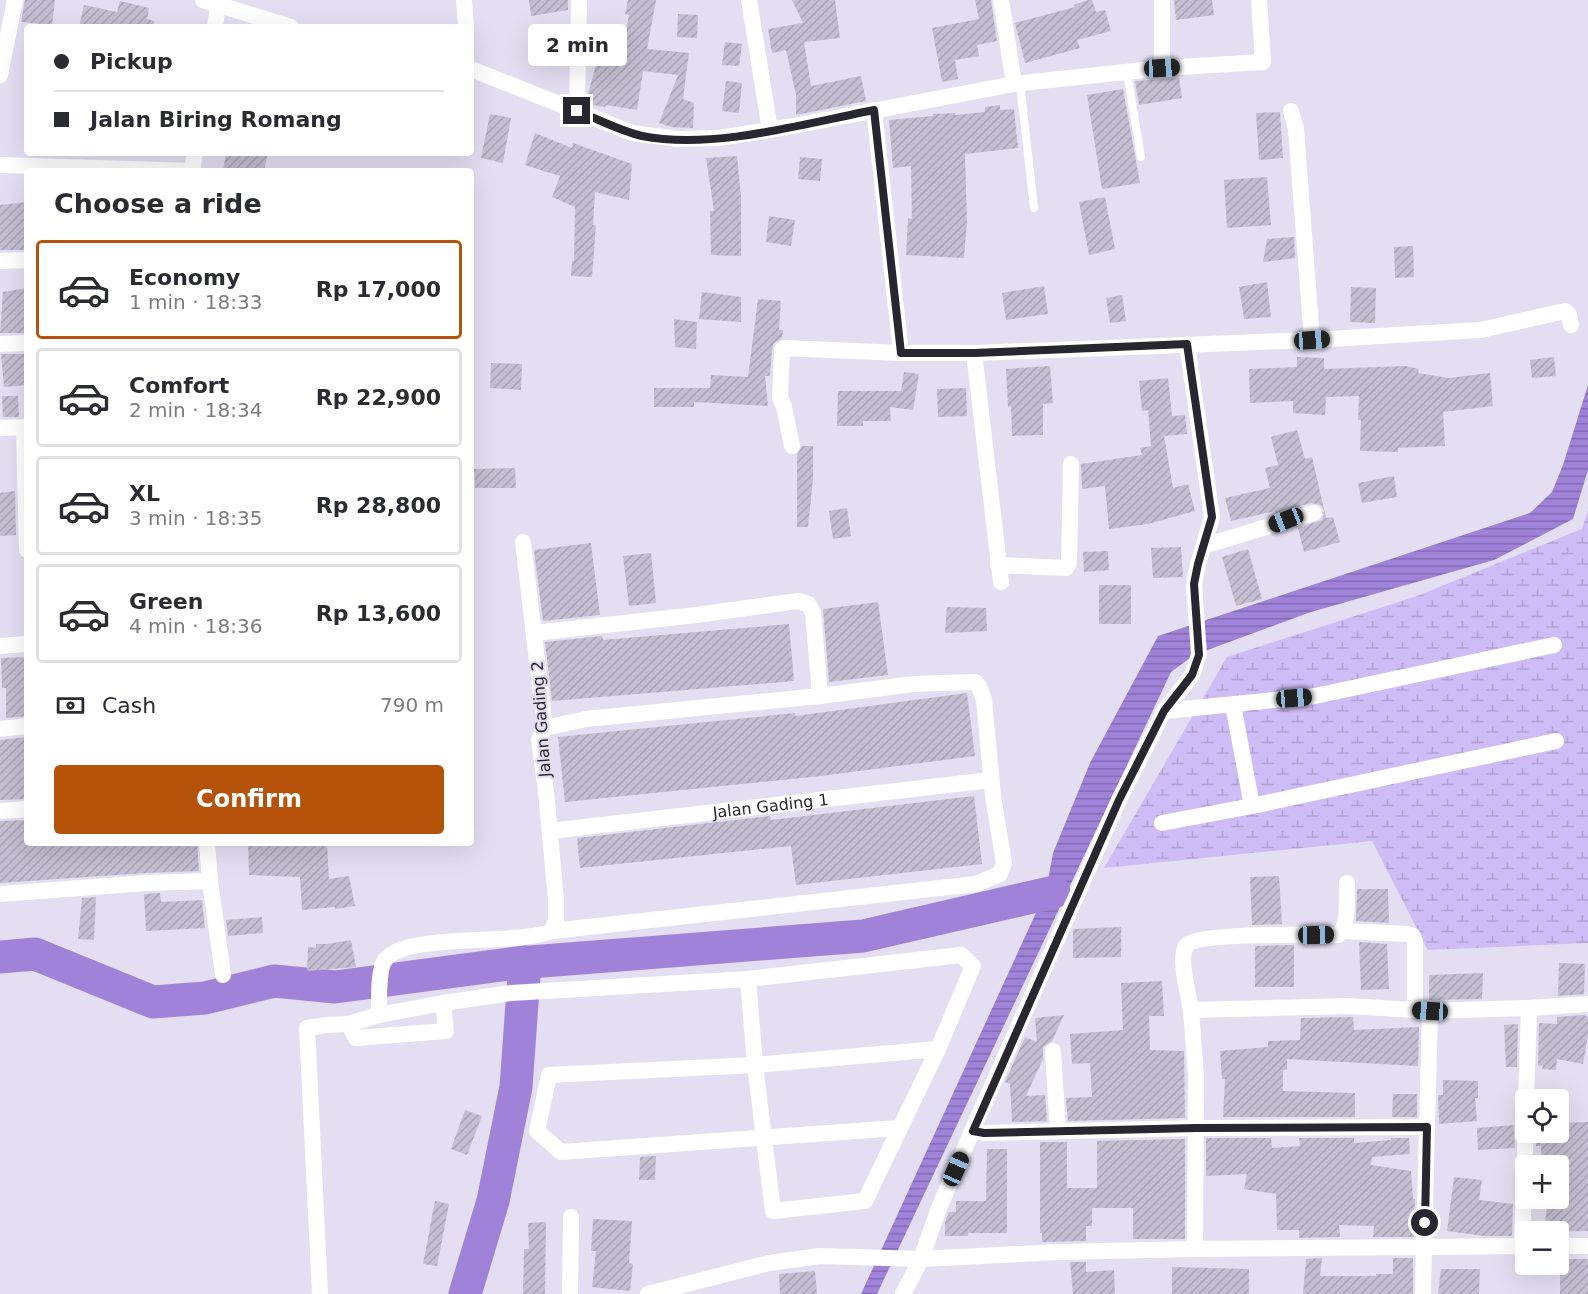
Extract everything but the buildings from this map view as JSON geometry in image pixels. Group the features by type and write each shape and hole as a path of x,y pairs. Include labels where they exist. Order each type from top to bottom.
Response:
{"street":[{"path":"0,75 15,0"},
{"path":"464,0 466,24"},
{"path":"577,111 579,0"},
{"path":"749,0 770,130"},
{"path":"1001,0 1017,84"},
{"path":"1162,0 1162,68"},
{"path":"474,70 632,133 698,139 770,130 1017,84 1162,68 1263,62 1260,0"},
{"path":"214,24 210,2 281,24"},
{"path":"874,110 901,353"},
{"path":"1291,111 1296,129 1312,340"},
{"path":"0,165 59,168"},
{"path":"0,261 24,260"},
{"path":"792,446 780,397 782,350 784,348 901,353 974,353 1312,340 1481,330 1565,311 1569,315 1571,325"},
{"path":"0,344 24,343"},
{"path":"903,1294 921,1259 939,1208 1119,800 1164,711 1192,675 1199,655 1194,584 1212,517 1187,344"},
{"path":"974,353 999,574 1066,568 1069,563 1071,464"},
{"path":"0,428 24,428"},
{"path":"1205,545 1314,513"},
{"name":"Jalan Gading 2","path":"523,542 545,728 539,740 556,900 556,920 552,931"},
{"path":"534,633 798,601 808,604 813,612 820,696"},
{"path":"0,646 24,644"},
{"path":"1164,711 1315,696 1554,645"},
{"path":"379,1007 383,962 392,953 407,948 479,939 526,938 541,936 552,931 976,884 991,880 1000,874 1004,863 991,780 984,700 975,682 914,684 820,696 586,719 545,728"},
{"path":"1233,705 1252,806"},
{"path":"0,729 24,726"},
{"path":"1162,823 1556,741"},
{"name":"Jalan Gading 1","path":"550,831 991,780"},
{"path":"0,811 24,809"},
{"path":"207,846 223,975"},
{"path":"0,894 146,883 210,881"},
{"path":"1195,1249 1195,1064 1191,1010 1183,958 1186,947 1192,941 1214,937 1338,934 1345,925 1347,884"},
{"path":"1342,931 1408,934 1416,941 1422,1010 1427,1127 1423,1294"},
{"path":"320,1294 308,1028 348,1024 379,1007 443,1003 541,990 748,979 961,955 973,966 938,1049 865,1201 773,1211 755,1065 748,979"},
{"path":"348,1024 356,1038 446,1031 443,1003"},
{"path":"1191,1010 1349,1006 1422,1010 1529,1008 1588,1004"},
{"path":"1526,1089 1529,1008"},
{"path":"899,1128 561,1152 537,1131 549,1075 755,1065 938,1049"},
{"path":"1053,1051 1058,1131"},
{"path":"973,1131 984,1133 1196,1128 1427,1127"},
{"path":"1524,1221 1526,1143"},
{"path":"570,1294 571,1216"},
{"path":"648,1294 769,1263 820,1256 921,1259 1060,1252 1195,1249 1515,1246"},
{"path":"1569,1246 1588,1246"}],"lane":[{"path":"1127,72 1141,157"},
{"path":"1017,84 1034,208"}],"green space":[{"path":"1588,510 1588,943 1428,950 1372,841 1104,868 1227,657 1417,596 1582,529"}],"shaded area":[{"path":"1588,385 1588,470 1573,519 1494,560 1311,612 1194,655 1171,672 877,1294 861,1294 1046,891 1053,853 1090,763 1158,636 1530,513 1552,492 1563,465"}],"waterway":[{"path":"0,957 35,954 153,1002 205,998 274,981 335,987 517,963 863,936 1054,892"},
{"path":"465,1294 493,1201 516,1087 525,962"}],"route":[{"path":"577,111 639,135 698,139 752,133 874,110 901,353 974,353 1187,344 1212,517 1194,584 1199,655 1192,675 1164,711 1119,800 973,1131 984,1133 1196,1128 1427,1127 1425,1223"}]}
